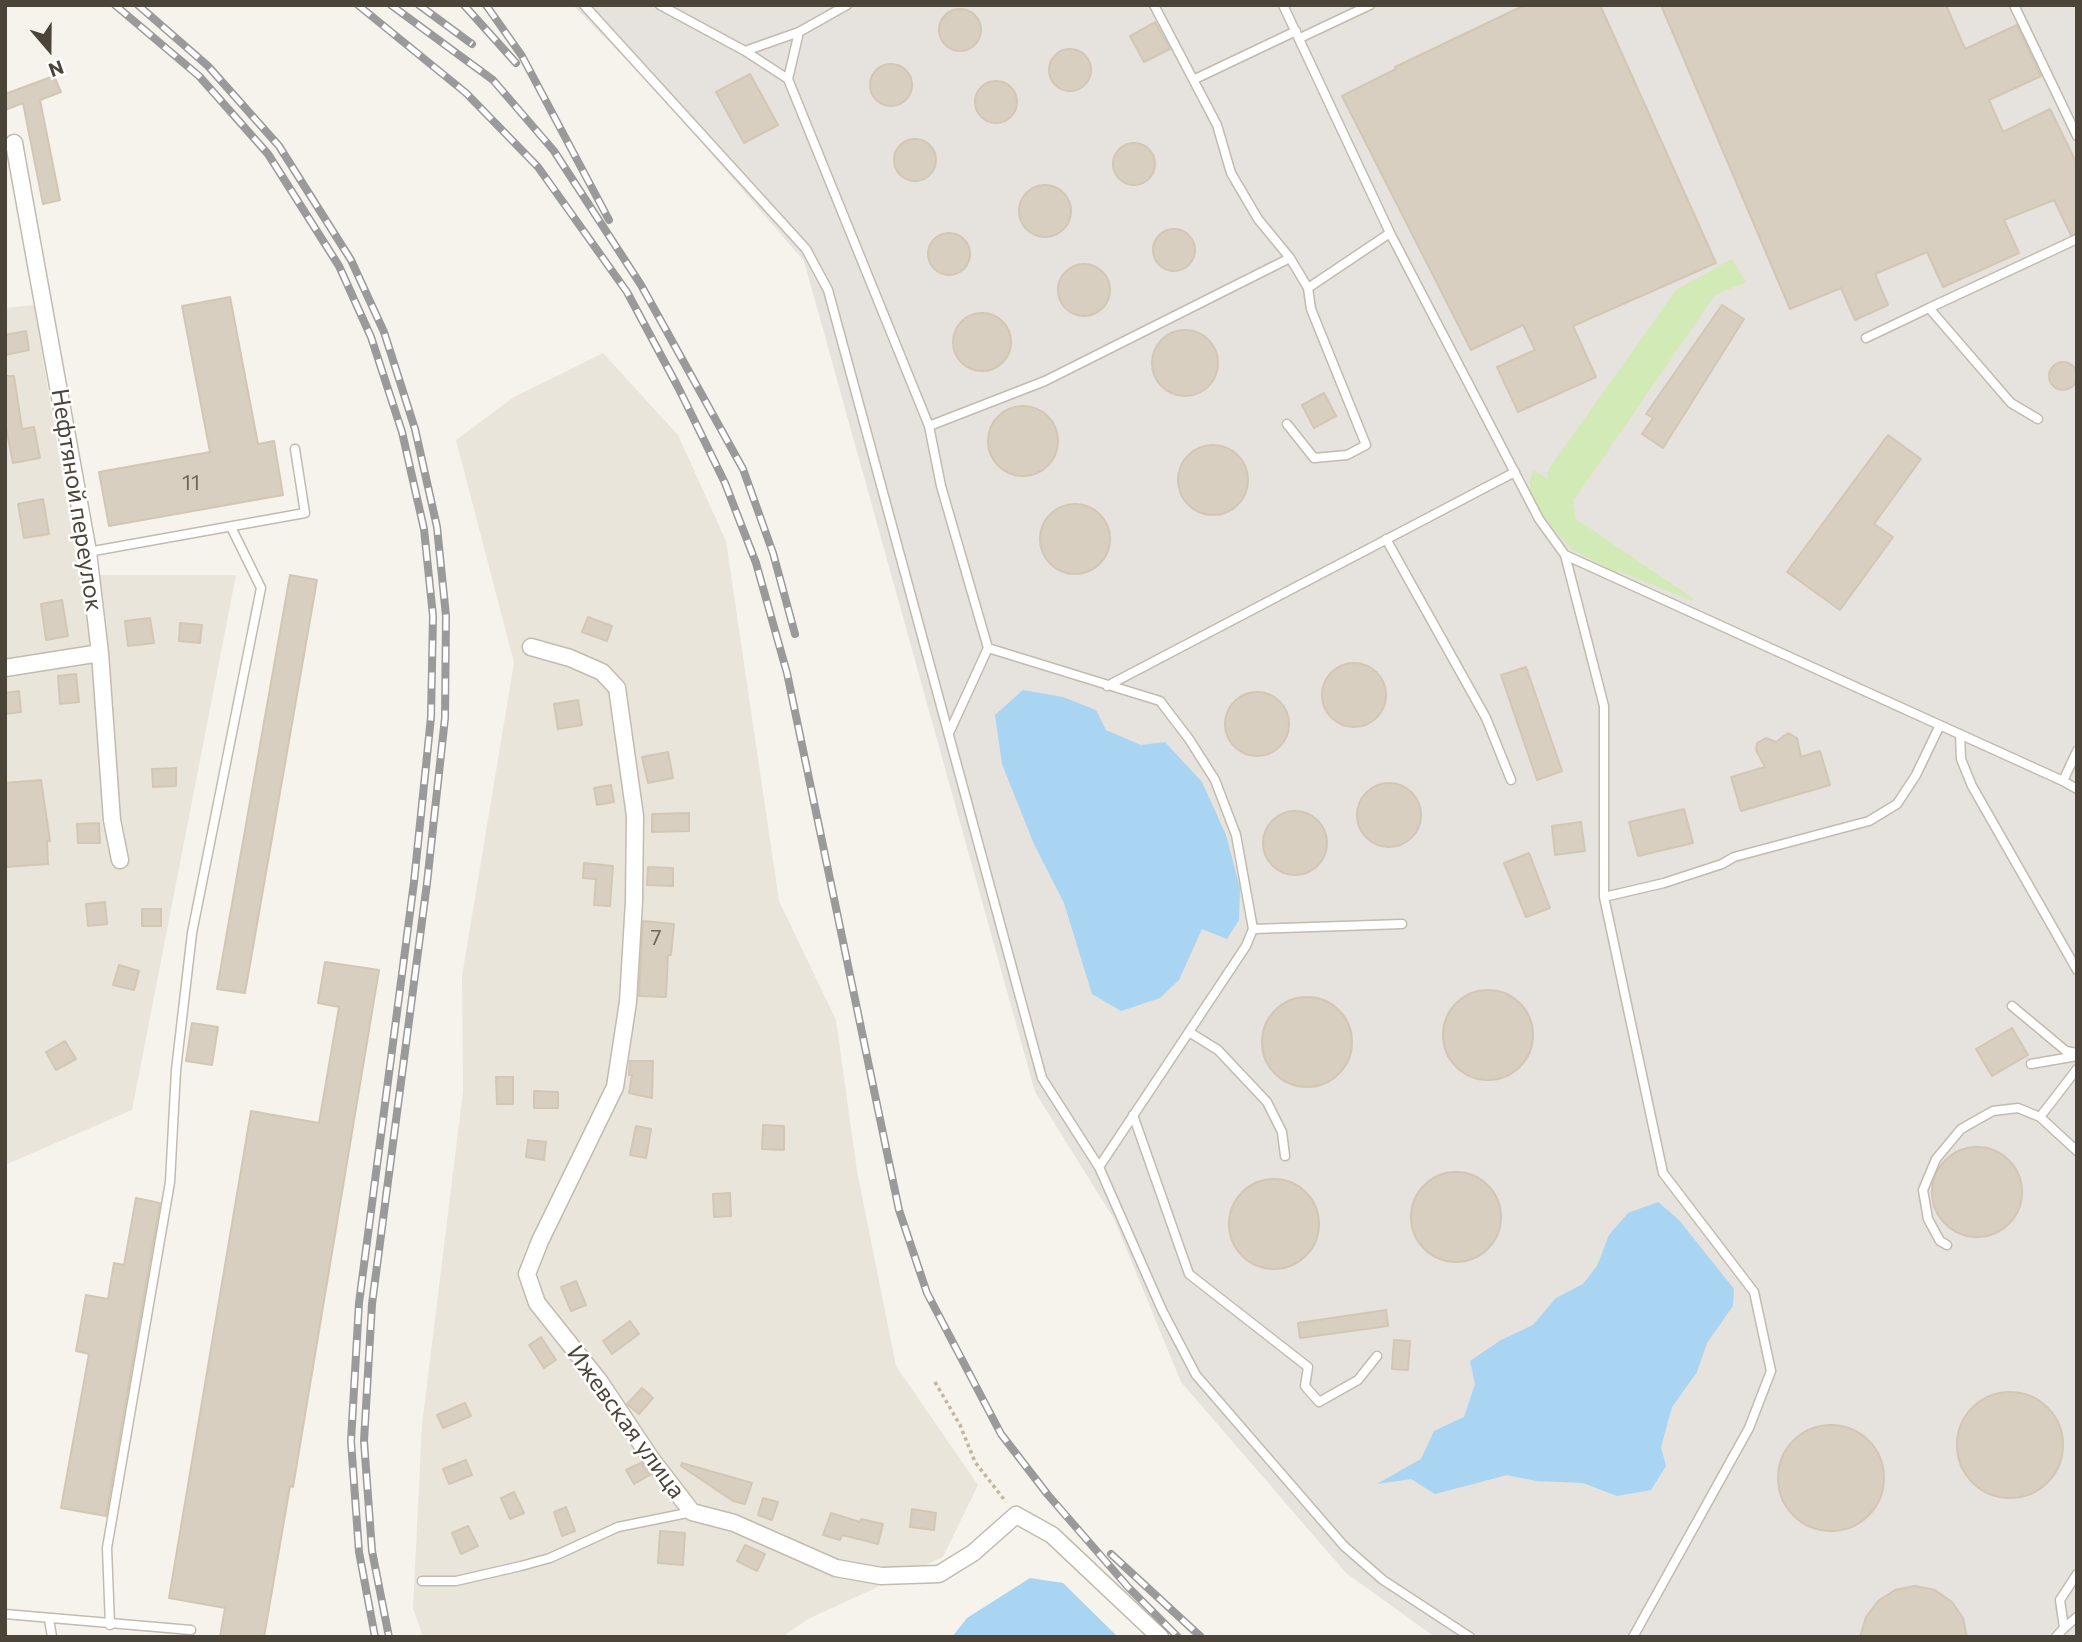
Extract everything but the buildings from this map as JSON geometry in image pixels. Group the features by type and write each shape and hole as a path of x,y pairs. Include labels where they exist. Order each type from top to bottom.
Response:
{"street":[{"name":"Нефтяной переулок","path":"14,143 88,552 100,653 112,820 120,860"},
{"name":"Ижевская улица","path":"531,647 570,658 602,672 617,688 635,816 634,901 628,1002 615,1087 540,1241 527,1274 537,1303 600,1382 652,1460 692,1512 734,1522 836,1568 881,1576 939,1574 973,1553 1016,1515"},
{"path":"5,668 100,653"},
{"path":"1016,1515 1052,1535 1160,1637"}],"lane":[{"path":"584,5 806,249 828,290 1042,1078 1099,1167 1162,1310 1196,1375 1344,1546 1383,1580 1470,1637"},
{"path":"660,5 745,51 788,79 929,426 941,486 988,648 949,733"},
{"path":"745,51 799,32 847,5"},
{"path":"1154,5 1183,65 1195,79 1217,125 1231,173 1258,219 1290,258 1308,288 1311,309 1366,446 1348,455 1314,458 1287,424"},
{"path":"1283,5 1390,233 1539,519 1565,555 1604,706 1604,897 1663,1173 1754,1292 1771,1371 1749,1428 1633,1637"},
{"path":"1195,79 1370,5"},
{"path":"2014,5 2077,136"},
{"path":"788,79 799,32"},
{"path":"1308,288 1390,233"},
{"path":"1866,338 2077,239"},
{"path":"929,426 1045,381 1290,258"},
{"path":"1929,308 2011,403 2038,419"},
{"path":"88,552 305,513 295,449"},
{"path":"1107,687 1515,472"},
{"path":"110,1625 107,1548 170,1182 176,1070 192,933 261,588 231,527"},
{"path":"1385,539 1486,718 1511,780"},
{"path":"1565,555 2077,789"},
{"path":"988,648 1107,687 1160,701 1215,780 1236,835 1253,929 1189,1032 1099,1167"},
{"path":"1604,897 1664,883 1722,864 1734,857 1869,821 1897,804 1916,775 1940,725"},
{"path":"1960,734 1961,759 1972,786 2077,970"},
{"path":"2063,781 2077,751"},
{"path":"1253,929 1402,924"},
{"path":"2012,1006 2066,1051 2077,1055"},
{"path":"1189,1032 1218,1051 1266,1102 1282,1132 1285,1156"},
{"path":"2031,1064 2077,1055"},
{"path":"2040,1117 2077,1069"},
{"path":"1947,1245 1940,1241 1928,1219 1923,1190 1936,1159 1961,1129 1993,1111 2018,1108 2040,1117 2077,1151"},
{"path":"1133,1115 1189,1274 1308,1367 1305,1386 1319,1402 1358,1380 1377,1356"},
{"path":"422,1581 456,1581 521,1566 550,1558 618,1527 692,1512"},
{"path":"2064,1629 2060,1600 2077,1574"},
{"path":"5,1614 191,1630"},
{"path":"2056,1637 2077,1616"},
{"path":"49,1619 52,1637"}],"path":[{"path":"935,1382 960,1425 975,1462 1016,1515"}],"shaded area":[{"path":"573,5 2077,5 2077,1637 1435,1637 1346,1573 1181,1382 1114,1219 1035,1092 804,261 657,91"},
{"path":"34,305 79,575 236,575 132,1110 5,1165 5,308"},
{"path":"603,353 678,435 726,541 779,901 836,1020 857,1171 896,1366 978,1485 943,1557 808,1619 782,1637 423,1637 413,1608 422,1425 463,1091 462,976 514,663 456,440 514,397"}],"green space":[{"path":"1732,259 1746,282 1715,295 1573,501 1576,519 1694,599 1692,601 1617,570 1620,575 1571,549 1539,510 1530,492 1530,482 1532,472 1535,471 1548,479 1547,472 1676,290"}],"water":[{"path":"1023,690 1063,697 1096,710 1106,730 1141,745 1165,742 1202,782 1226,835 1240,888 1239,920 1227,939 1202,929 1179,980 1160,998 1121,1011 1092,994 1064,903 1034,844 1002,764 995,715"},
{"path":"1658,1202 1679,1220 1734,1289 1733,1306 1707,1343 1697,1372 1672,1407 1661,1447 1666,1466 1651,1490 1617,1496 1583,1483 1536,1481 1507,1475 1435,1494 1411,1479 1377,1484 1421,1459 1434,1431 1464,1417 1475,1384 1470,1361 1501,1340 1533,1325 1556,1298 1583,1284 1597,1266 1609,1235 1628,1213"},
{"path":"1030,1578 1063,1583 1118,1637 952,1637 967,1618"}],"railway":[{"path":"115,5 199,76 268,154 339,266 371,337 402,432 424,529 433,616 431,717 414,882 359,1303 351,1441 359,1552 375,1637"},
{"path":"138,5 208,66 279,146 351,260 384,332 415,429 437,527 446,616 445,718 427,883 372,1304 364,1441 372,1551 389,1637"},
{"path":"358,5 466,93 538,167 627,292 679,389 725,483 756,563 787,673 899,1210 927,1293 1001,1434 1048,1495 1128,1587 1178,1637"},
{"path":"391,5 493,80 554,151 641,285 743,469 773,553 795,634"},
{"path":"419,5 472,44"},
{"path":"464,5 516,63"},
{"path":"486,5 522,56 609,220"},
{"path":"1111,1554 1201,1637"}]}
